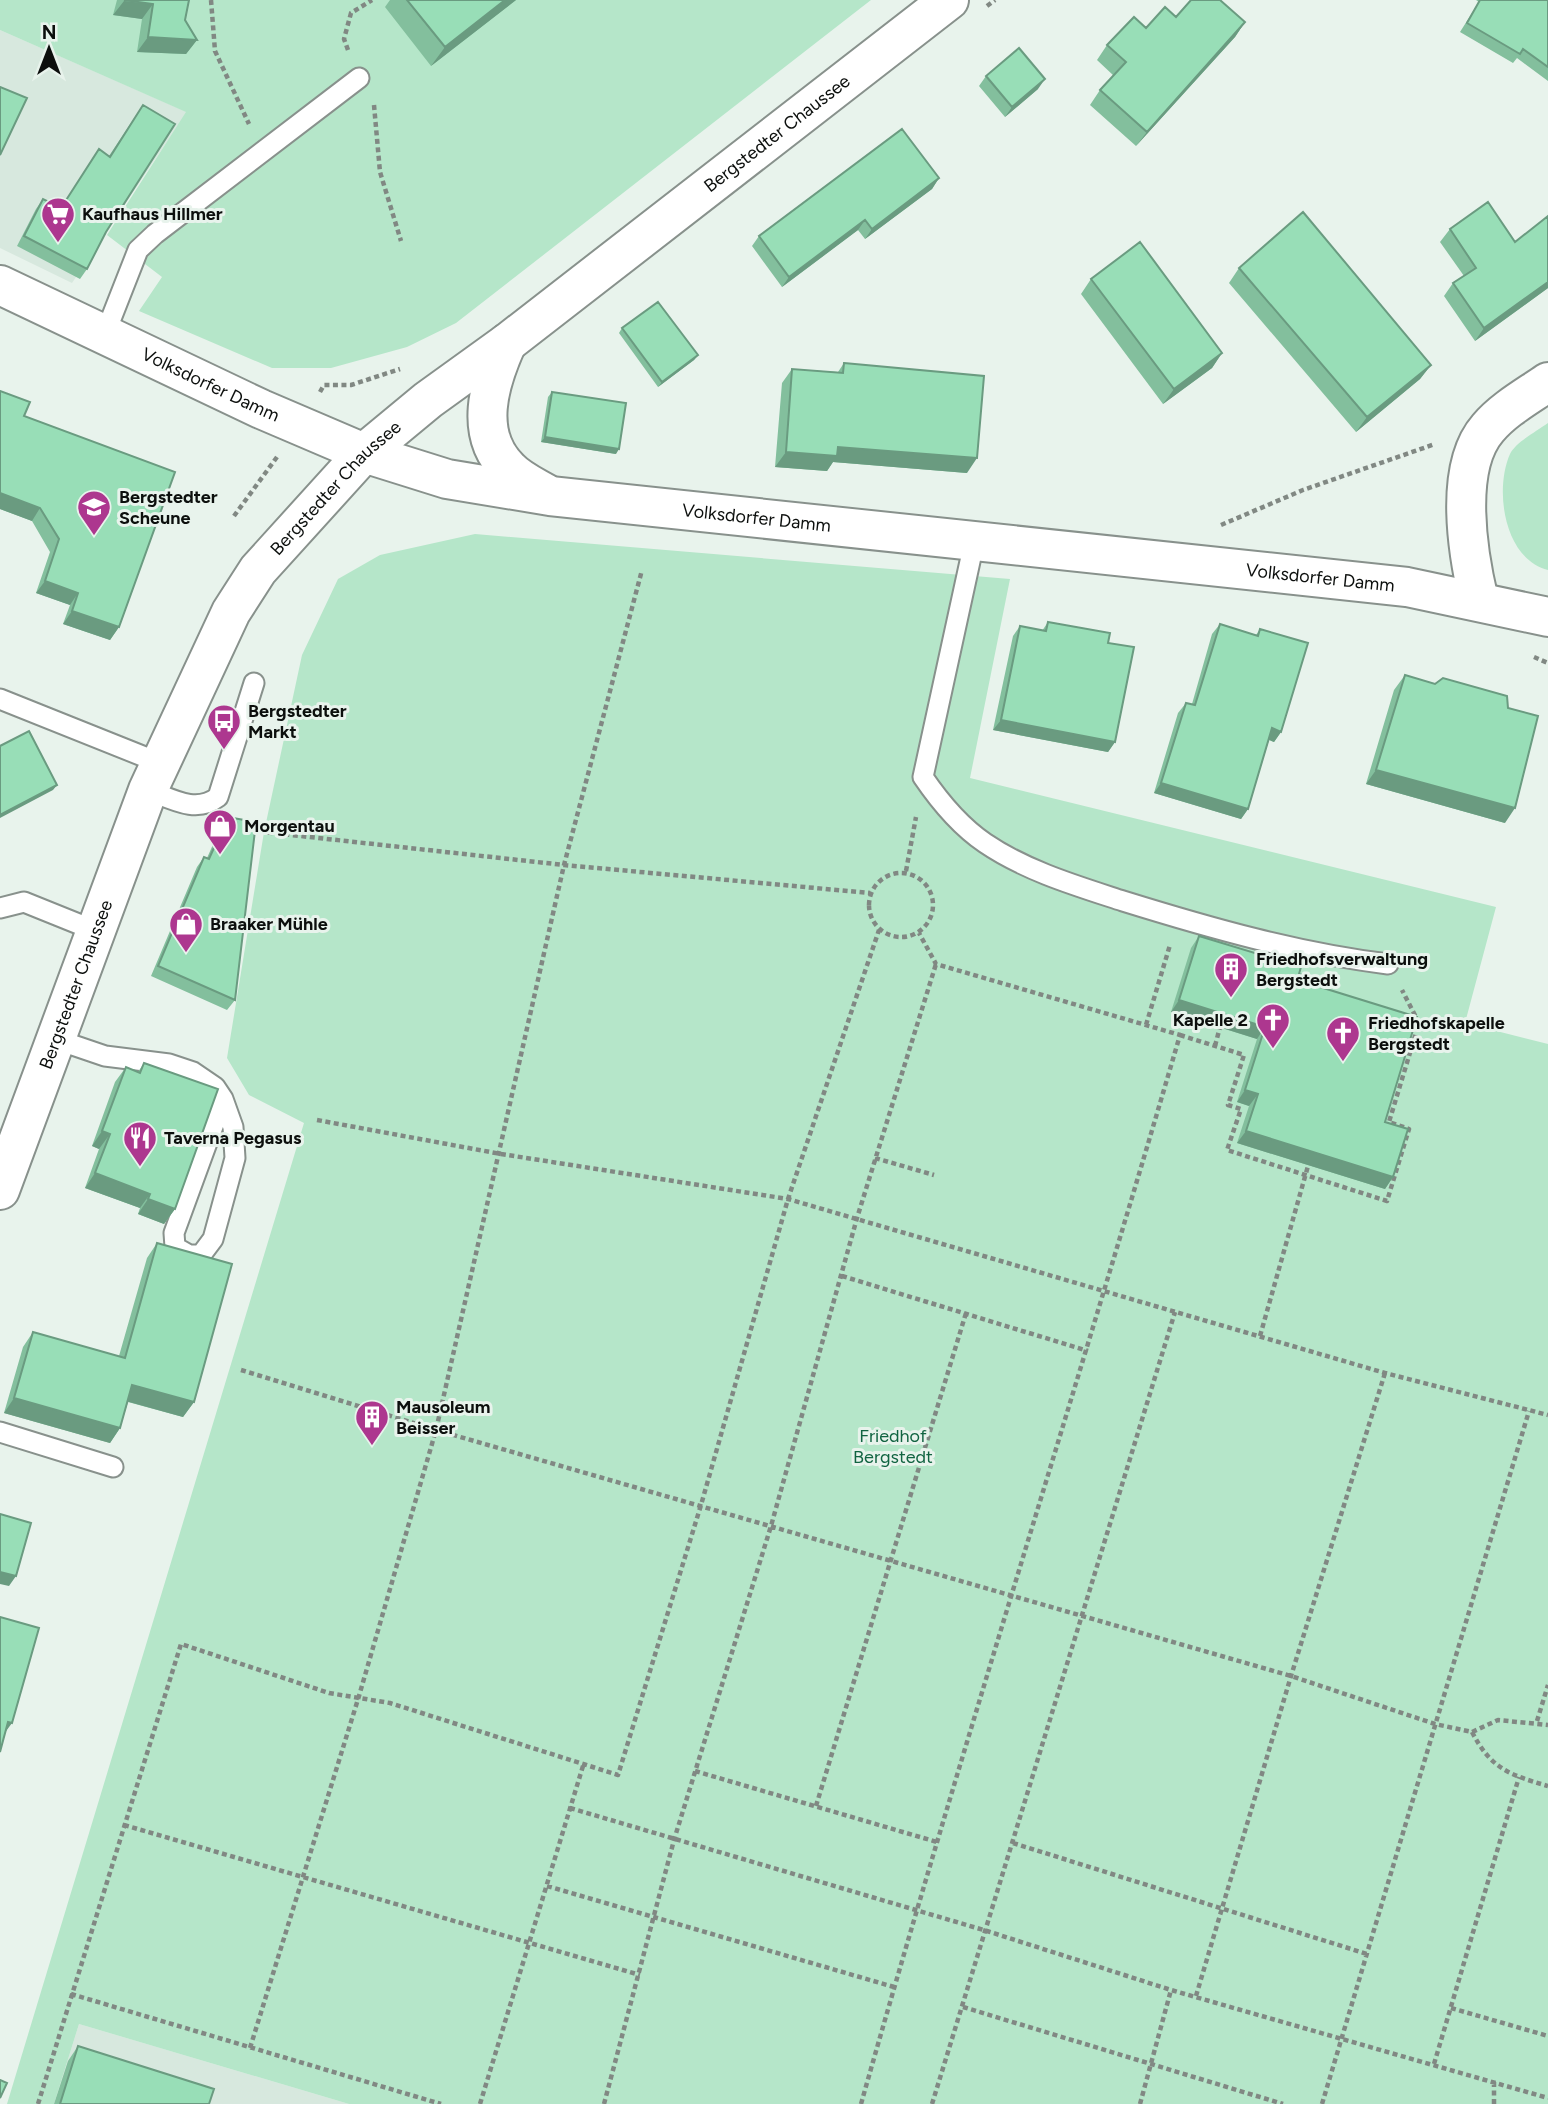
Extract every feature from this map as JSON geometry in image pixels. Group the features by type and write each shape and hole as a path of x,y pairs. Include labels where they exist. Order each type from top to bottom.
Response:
{"main road":[{"name":"Bergstedter Chaussee","path":"0,1189 58,1040 154,777 231,612 258,570 364,453 428,400 507,343 949,0"},
{"name":"Volksdorfer Damm","path":"0,285 299,426 364,453 447,479 550,496 974,543 1135,556 1393,585 1548,617"},
{"path":"507,343 491,377 487,408 495,453 510,471 550,496"},
{"path":"1479,601 1466,541 1465,514 1471,473 1487,429 1548,382"}],"lane":[{"path":"105,334 138,250 246,163 359,78"},
{"path":"974,543 923,777 943,806 985,844 1058,880 1178,918 1330,957 1388,964"},
{"path":"0,699 154,777 194,806 207,806 218,797 254,683"},
{"path":"0,908 24,902 96,931"},
{"path":"58,1040 106,1056 169,1064 193,1072 215,1087 223,1098 233,1128 235,1158 213,1239 201,1255 189,1255 175,1247 174,1234 223,1098"},
{"path":"0,1432 113,1467"}],"path":[{"path":"211,0 215,51 250,126 246,163"},
{"path":"372,0 351,13 344,39 359,78 373,98 380,172 401,240"},
{"path":"234,516 299,426 324,385 351,385 399,370 407,364"},
{"path":"1213,528 1303,490 1414,450 1487,429"},
{"path":"250,2048 359,1696 436,1430 501,1154 564,865 642,570"},
{"path":"906,871 923,777"},
{"path":"207,806 264,832 564,865 870,893"},
{"path":"906,871 925,881 934,901 930,920 919,933 901,939 878,930 868,912 870,893 888,874 906,871"},
{"path":"1146,1025 1178,918"},
{"path":"38,2104 181,1644 329,1693 390,1703 618,1775 701,1506 788,1199 878,930"},
{"path":"919,933 936,964 1251,1057"},
{"path":"604,2104 674,1840 771,1526 857,1218 936,964"},
{"path":"1244,1055 1228,1105 1241,1109 1227,1150 1387,1200 1409,1129 1389,1122 1419,1023 1388,964"},
{"path":"1215,1046 1220,1027"},
{"path":"861,2104 916,1910 1106,1292 1180,1035"},
{"path":"317,1120 501,1154 788,1199 1385,1373 1548,1415"},
{"path":"875,1158 934,1175"},
{"path":"1260,1336 1308,1166"},
{"path":"842,1276 1088,1351"},
{"path":"932,2104 1175,1312"},
{"path":"816,1806 966,1313"},
{"path":"241,1370 436,1430 1291,1676 1434,1724 1472,1732 1498,1720 1537,1721 1548,1725"},
{"path":"1196,1996 1385,1373"},
{"path":"1322,2104 1529,1411"},
{"path":"1537,1721 1548,1685"},
{"path":"1472,1732 1483,1754 1502,1769 1548,1786"},
{"path":"480,2104 583,1766"},
{"path":"695,1771 937,1842"},
{"path":"1434,2064 1519,1777"},
{"path":"570,1808 987,1931 1171,1990 1548,2098"},
{"path":"124,1825 529,1945 640,1975"},
{"path":"1013,1843 1367,1954"},
{"path":"547,1886 894,1987"},
{"path":"1139,2104 1171,1990"},
{"path":"71,1994 441,2104"},
{"path":"963,2007 1283,2104"},
{"path":"1451,2008 1548,2036"},
{"path":"1494,2082 1494,2104"}],"shaded area":[{"path":"0,30 187,112 72,283 0,248"},
{"path":"79,2024 349,2104 54,2104"}],"green space":[{"path":"0,0 871,0 456,323 407,347 331,368 272,368 139,311 162,277 107,235 186,112 0,30"},
{"path":"1548,423 1548,570 1533,563 1521,552 1512,538 1503,504 1503,486 1510,454 1522,441"},
{"name":"Friedhof Bergstedt","path":"475,534 1010,579 970,778 1496,907 1465,1023 1548,1044 1548,2104 349,2104 79,2024 54,2104 7,2104 304,1123 249,1095 227,1058 264,832 302,655 338,579 380,555"}],"building":[{"path":"124,0 189,0 185,20 197,40 148,37 153,4"},
{"path":"407,0 505,0 445,47"},
{"path":"1191,0 1220,0 1245,22 1147,132 1100,90 1126,62 1107,45 1134,17 1146,28 1165,7 1176,17"},
{"path":"1480,0 1548,0 1548,67 1523,49 1520,54 1467,23"},
{"path":"1019,48 1045,79 1012,107 986,76"},
{"path":"0,87 27,98 0,155"},
{"path":"143,105 175,124 106,232 87,269 24,236 43,199 61,208 99,149 110,157"},
{"path":"902,129 939,178 872,229 865,220 789,277 759,236"},
{"path":"1488,202 1515,242 1548,216 1548,282 1484,328 1453,283 1476,268 1450,229"},
{"path":"1303,212 1431,365 1367,417 1239,268"},
{"path":"1140,242 1222,353 1174,389 1091,279"},
{"path":"658,302 698,355 662,382 622,328"},
{"path":"844,363 984,376 977,458 838,447 837,456 786,452 792,369 843,373"},
{"name":"Bergstedter Scheune","path":"0,391 30,402 24,416 175,472 119,627 72,611 78,593 45,581 59,539 40,508 0,493"},
{"path":"552,392 626,403 619,449 545,437"},
{"path":"1048,622 1110,633 1108,643 1134,647 1115,742 1001,720 1020,626 1046,631"},
{"path":"1220,624 1258,636 1260,629 1308,643 1281,732 1272,728 1248,809 1161,783 1186,703 1195,705"},
{"path":"1405,675 1435,684 1443,678 1507,696 1508,708 1538,716 1515,808 1376,770"},
{"path":"29,731 57,785 0,815 0,746"},
{"path":"233,818 256,822 235,1000 158,966 204,857 209,859 226,821"},
{"path":"1199,936 1301,967 1299,974 1319,980 1317,986 1417,1017 1385,1122 1408,1129 1393,1177 1246,1131 1258,1094 1245,1090 1265,1027 1179,1000"},
{"name":"Taverna Pegasus","path":"144,1063 218,1089 175,1209 148,1199 150,1194 95,1173 110,1134 102,1131 126,1067 140,1073"},
{"path":"157,1243 232,1264 194,1402 132,1385 120,1428 14,1398 33,1332 125,1358"},
{"path":"0,1514 31,1523 16,1576 0,1572"},
{"path":"0,1617 39,1628 12,1723 8,1722 0,1752"},
{"path":"78,2046 214,2089 209,2104 60,2104"},
{"path":"0,2080 7,2083 0,2098"}],"place":[{"name":"Kaufhaus Hillmer","path":"58,244"},
{"name":"Bergstedter Scheune","path":"94,537"},
{"name":"Bergstedter Markt","path":"224,751"},
{"name":"Morgentau","path":"220,856"},
{"name":"Braaker Mühle","path":"186,954"},
{"name":"Friedhofsverwaltung Bergstedt","path":"1231,999"},
{"name":"Kapelle 2","path":"1273,1050"},
{"name":"Friedhofskapelle Bergstedt","path":"1343,1063"},
{"name":"Taverna Pegasus","path":"140,1168"},
{"name":"Mausoleum Beisser","path":"372,1447"}]}
